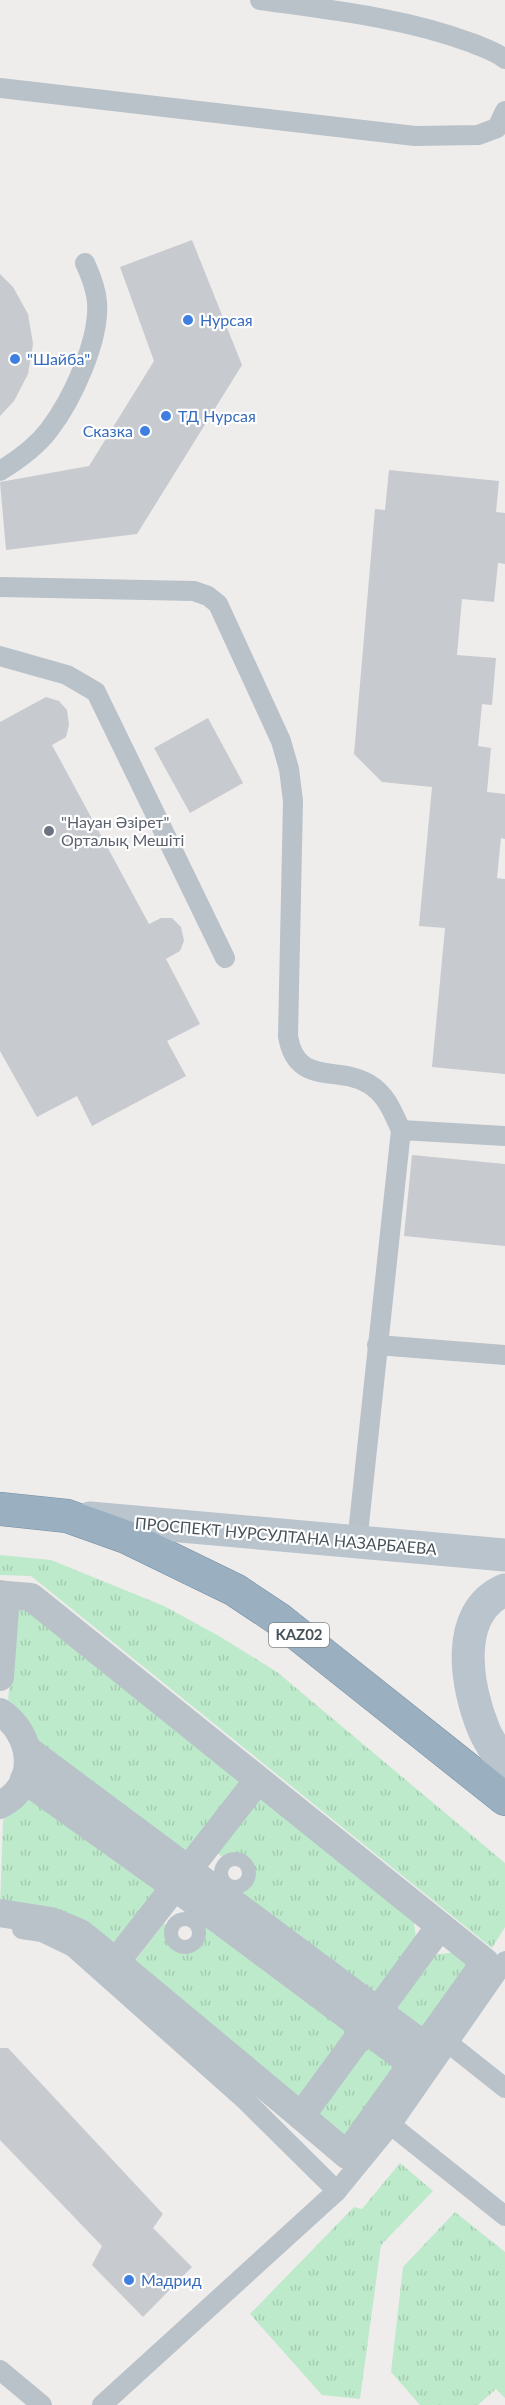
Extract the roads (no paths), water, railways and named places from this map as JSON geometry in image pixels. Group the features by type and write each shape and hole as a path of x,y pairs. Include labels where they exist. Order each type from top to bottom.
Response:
{"highway":[{"name":"KАZ02","path":"0,1509 67,1516 126,1537 235,1590 280,1620 505,1799"}],"main road":[{"name":"ПРОСПЕКТ НУРСУЛТАНА НАЗАРБАЕВА","path":"67,1516 505,1555"},
{"path":"505,1590 484,1602 473,1625 468,1647 475,1702 485,1731 505,1766"}],"street":[{"path":"0,1677 3,1595 31,1597 485,1962 428,2050 347,2155 80,1933 51,1921 0,1913"},
{"path":"0,1712 11,1719 21,1731 28,1750 29,1761 18,1791 0,1805"},
{"path":"28,1750 58,1788 370,2020 428,2050"},
{"path":"24,1779 58,1788"},
{"path":"116,1962 258,1780"},
{"path":"206,1848 209,1900"},
{"path":"156,1912 209,1900"},
{"path":"301,2116 440,1926"}],"lane":[{"path":"260,0 338,11 443,31 497,52 505,59"},
{"path":"0,88 415,136 478,135 497,128 505,111"},
{"path":"0,471 32,447 49,430 80,375 95,326 98,304 94,282 86,263"},
{"path":"0,587 194,591 207,596 218,604 281,741 290,769 293,801 288,1036 290,1049 297,1060 308,1068 368,1084 383,1096 401,1130 357,1543"},
{"path":"0,656 67,675 96,692 225,958"},
{"path":"401,1130 505,1136"},
{"path":"377,1345 505,1355"},
{"path":"0,1925 42,1932 73,1947 244,2099 337,2191"},
{"path":"102,2405 337,2191 391,2125 428,2050 505,1961"},
{"path":"428,2050 505,2088"},
{"path":"391,2125 505,2216"},
{"path":"0,2370 42,2405"}],"place":[{"name":"Нурсая","path":"188,320"},
{"name":"\"Шайба\"","path":"15,359"},
{"name":"ТД Нурсая","path":"166,416"},
{"name":"Сказка","path":"145,431"},
{"name":"\"Науан Әзірет\" Орталық Мешіті","path":"49,831"},
{"name":"Мадрид","path":"129,2280"}]}
